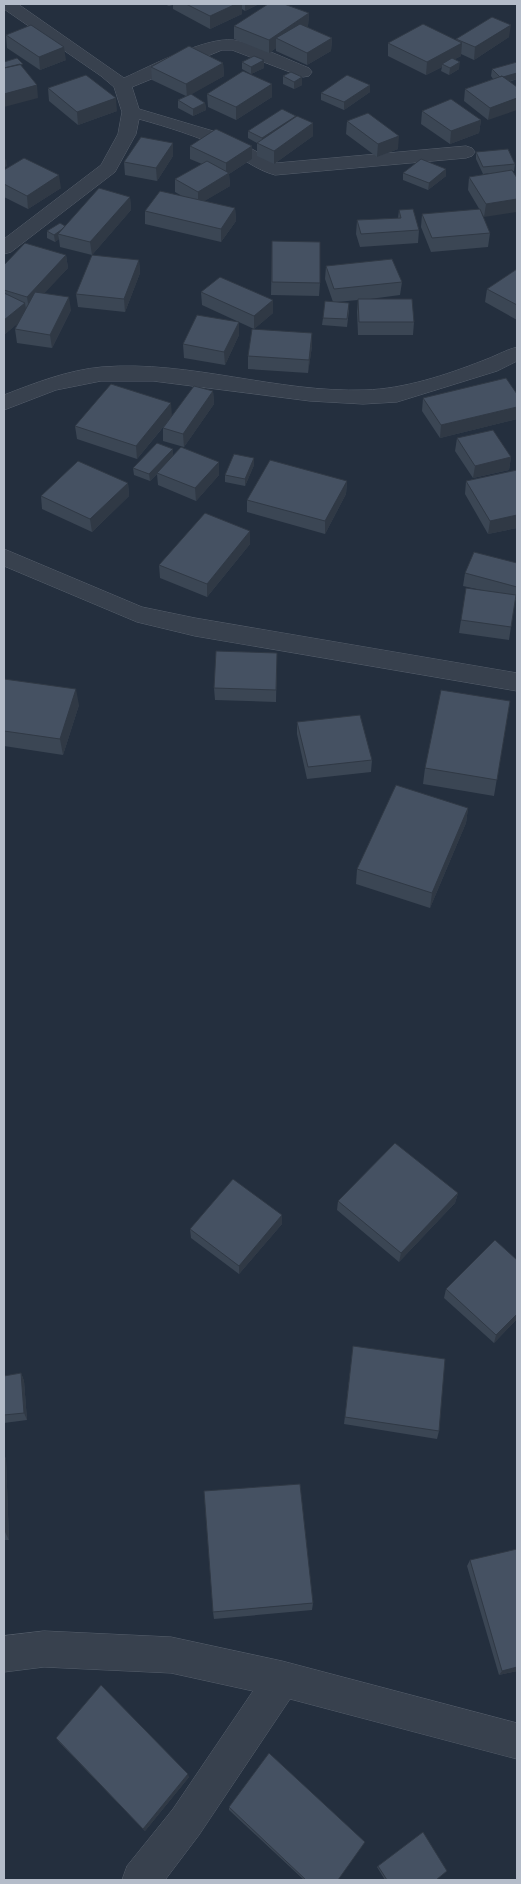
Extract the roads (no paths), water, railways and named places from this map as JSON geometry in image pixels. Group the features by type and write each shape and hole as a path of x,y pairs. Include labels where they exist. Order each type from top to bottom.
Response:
{"street":[{"path":"4,248 108,168 128,134 131,112 122,85 107,72 7,4"},
{"path":"23,32 42,27"},
{"path":"122,85 210,48 222,45 234,46 303,72"},
{"path":"131,112 166,120 215,138 233,146 261,164 275,169 466,152"},
{"path":"4,403 51,384 101,374 153,374 310,394 362,398 397,395 490,366 517,353"},
{"path":"4,557 137,614 195,627 517,682"},
{"path":"4,1654 44,1649 171,1655 282,1680 517,1741"},
{"path":"141,1880 186,1822 282,1680"}]}
